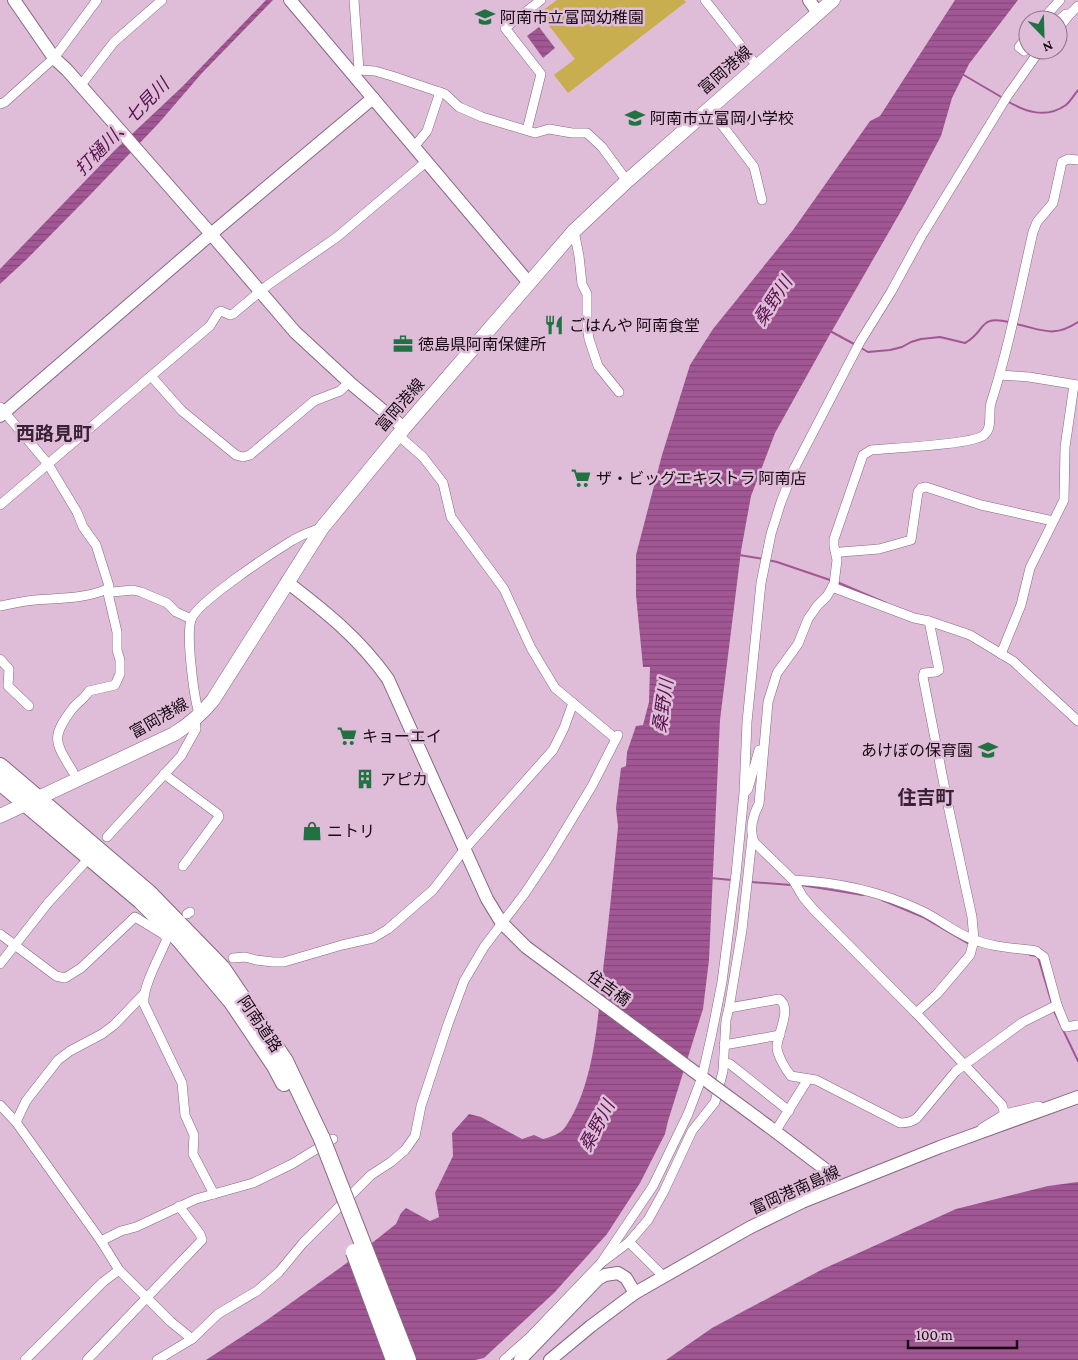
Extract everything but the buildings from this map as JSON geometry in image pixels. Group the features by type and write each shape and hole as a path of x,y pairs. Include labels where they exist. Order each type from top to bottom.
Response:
{"highway":[{"name":"阿南道路","path":"0,766 89,858 141,901 180,939 232,1002 275,1066 292,1098 323,1141 394,1360"},
{"name":"阿南道路","path":"0,782 32,801 149,893 222,968 268,1033 285,1061 323,1141 408,1360"}],"main road":[{"name":"富岡港線","path":"0,816 174,734 198,718 213,700 322,528 401,431 574,231 626,180 833,0"}],"street":[{"path":"14,0 54,58 80,85 295,332 401,431 423,457 444,483 451,517 504,589 531,648 555,688 617,737 592,786 549,857 503,924 484,946 464,981 420,1106 415,1136 405,1150 364,1181 303,1243 279,1272 257,1291 218,1314 192,1340 157,1360"},
{"path":"0,104 19,90 54,58 97,0"},
{"path":"80,85 114,42 162,0"},
{"path":"290,0 356,72 373,98 529,283"},
{"path":"354,0 356,72"},
{"path":"527,130 541,74 505,28 541,0"},
{"path":"705,0 757,66"},
{"path":"809,0 818,13"},
{"path":"1051,10 1060,0"},
{"path":"1068,16 1078,6"},
{"path":"601,1263 653,1186 688,1114 703,1078 722,982 736,874 744,793 747,722 761,583 771,534 781,502 799,460 860,342 891,292 921,237 1008,95 1033,60"},
{"path":"356,72 375,71 440,92 465,110 535,133 549,129 572,133 587,133 602,148 626,180"},
{"path":"414,146 427,131 440,92"},
{"path":"73,772 58,746 57,734 74,707 86,697 89,691 115,685 120,674 120,660 116,650 117,632 109,586 96,545 83,527 77,512 48,464 1,412 373,98"},
{"path":"709,108 754,167 762,200"},
{"path":"504,1360 530,1337 601,1263 629,1242 648,1220 692,1131 715,1102 723,1071 726,1020 746,889 753,815 759,804 768,702 777,673 798,644 808,619 834,583 837,554 834,539 863,455 871,450 978,439 989,430 989,408 1000,375 1013,323 1033,232 1037,222 1052,202 1062,162 1068,159 1078,160"},
{"path":"0,505 210,326 218,313 221,311 230,315 233,314 260,292 337,237 426,162"},
{"path":"574,231 582,284 587,294 589,339 598,366 619,392"},
{"path":"1000,375 1029,377 1076,385 1065,447 1064,500 1030,568 1021,605 1002,654"},
{"path":"151,376 187,416 236,455 243,456 250,454 314,401 340,391 349,382"},
{"path":"837,554 841,552 879,549 911,540 918,492 921,488 926,487 981,505 1053,521"},
{"path":"107,837 181,756 196,728 198,718 190,652 191,619 196,611 293,540 312,530 322,528"},
{"name":"住吉橋","path":"287,582 340,624 367,651 388,679 464,850 487,899 503,924 526,947 830,1173 852,1183"},
{"path":"834,583 914,618 970,635 1013,662 1078,721"},
{"path":"0,606 32,600 61,599 108,589"},
{"path":"108,589 112,592 133,590 141,592 167,604 176,612 191,619"},
{"path":"916,1013 937,994 970,955 973,944 972,917 923,677 924,673 939,670 929,621"},
{"path":"0,659 9,669 8,686 29,706"},
{"path":"233,958 245,957 256,960 284,962 373,938 394,924 433,890 464,850 553,750 564,728 573,702"},
{"path":"744,793 748,789 758,756 760,741 765,734"},
{"path":"164,774 218,814 219,817 183,866"},
{"path":"752,838 760,849 795,883 814,910 862,956 964,1064 1002,1106 1005,1114"},
{"path":"0,964 54,896 89,858"},
{"path":"795,883 832,883 883,896 924,912 973,944 1040,953 1044,957 1054,1006 1066,1027 1078,1025"},
{"path":"0,934 56,976 65,978 81,968 135,917 168,937 143,995 108,1030 70,1051 58,1060 26,1101 16,1122"},
{"path":"143,995 144,1004 182,1084 185,1116 194,1136 192,1154 214,1194"},
{"path":"729,1008 780,999 784,1002 785,1006 777,1049 790,1076 816,1080 900,1123 906,1123 912,1122 917,1118 964,1064 1024,1022 1054,1006"},
{"path":"724,1045 780,1035"},
{"path":"724,1063 730,1064 789,1111"},
{"path":"772,1129 789,1111 808,1079"},
{"name":"富岡港南島線","path":"550,1360 591,1326 635,1294 749,1228 802,1202 1076,1096"},
{"path":"0,1105 16,1122 101,1241 119,1270 171,1322 192,1340"},
{"path":"979,1132 984,1126 1005,1114 1033,1107 1052,1106"},
{"path":"101,1241 179,1206 253,1183 292,1164 323,1141"},
{"path":"827,1192 832,1185 830,1173"},
{"path":"87,1360 202,1240 200,1234 179,1206"},
{"path":"629,1242 664,1277"},
{"path":"25,1360 103,1282 119,1270"},
{"path":"520,1360 598,1279 605,1275 618,1273 626,1278 635,1294"}],"shaded area":[{"path":"557,0 684,0 686,2 568,93 554,75 575,59 539,13"}],"water":[{"path":"266,0 273,0 202,73 158,124 90,195 0,284 0,269 115,150 183,86"},
{"name":"桑野川","path":"955,0 1018,0 969,64 952,98 941,136 905,204 775,433 751,496 741,551 720,720 709,960 703,1009 665,1134 640,1183 607,1234 554,1293 484,1358 475,1360 206,1360 267,1320 344,1265 396,1224 401,1213 406,1208 430,1221 439,1217 435,1193 453,1156 452,1133 469,1114 481,1117 522,1139 534,1135 543,1139 561,1131 575,1110 588,1075 596,1036 618,827 616,808 621,768 626,766 627,752 636,726 643,725 649,702 650,667 643,667 636,595 636,555 662,455 690,365 713,329 793,230 870,121 880,116"},
{"path":"539,27 555,48 543,58 527,36"},
{"path":"1078,1182 1078,1360 666,1360 712,1328 823,1269 956,1209 1048,1186"}],"waterway":[{"path":"962,74 1003,98"},
{"path":"1007,101 1029,111 1051,112 1066,105 1078,90"},
{"path":"861,348 868,352 890,350 921,339 940,337 965,343 977,334 987,322 999,320 1009,322"},
{"path":"1016,324 1055,331 1062,330 1078,322"},
{"path":"830,331 854,344"},
{"path":"739,555 764,559"},
{"path":"768,560 830,580"},
{"path":"837,582 886,603"},
{"path":"711,878 731,880"},
{"path":"751,882 791,885"},
{"path":"801,885 863,895"},
{"path":"882,900 923,917 969,944"},
{"path":"1030,955 1037,956 1039,960 1052,1004"},
{"path":"1054,1011 1078,1061"}],"place":[{"name":"阿南市立富岡幼稚園","path":"485,17"},
{"name":"阿南市立富岡小学校","path":"635,118"},
{"name":"ごはんや 阿南食堂","path":"554,325"},
{"name":"徳島県阿南保健所","path":"403,344"},
{"name":"ザ・ビッグエキストラ 阿南店","path":"581,478"},
{"name":"キョーエイ","path":"347,736"},
{"name":"あけぼの保育園","path":"988,750"},
{"name":"アピカ","path":"365,779"},
{"name":"ニトリ","path":"312,831"}],"district":[{"name":"西路見町","path":"54,433"},
{"name":"住吉町","path":"926,797"}],"water label":[{"name":"打樋川、七見川","path":"122,127"}]}
